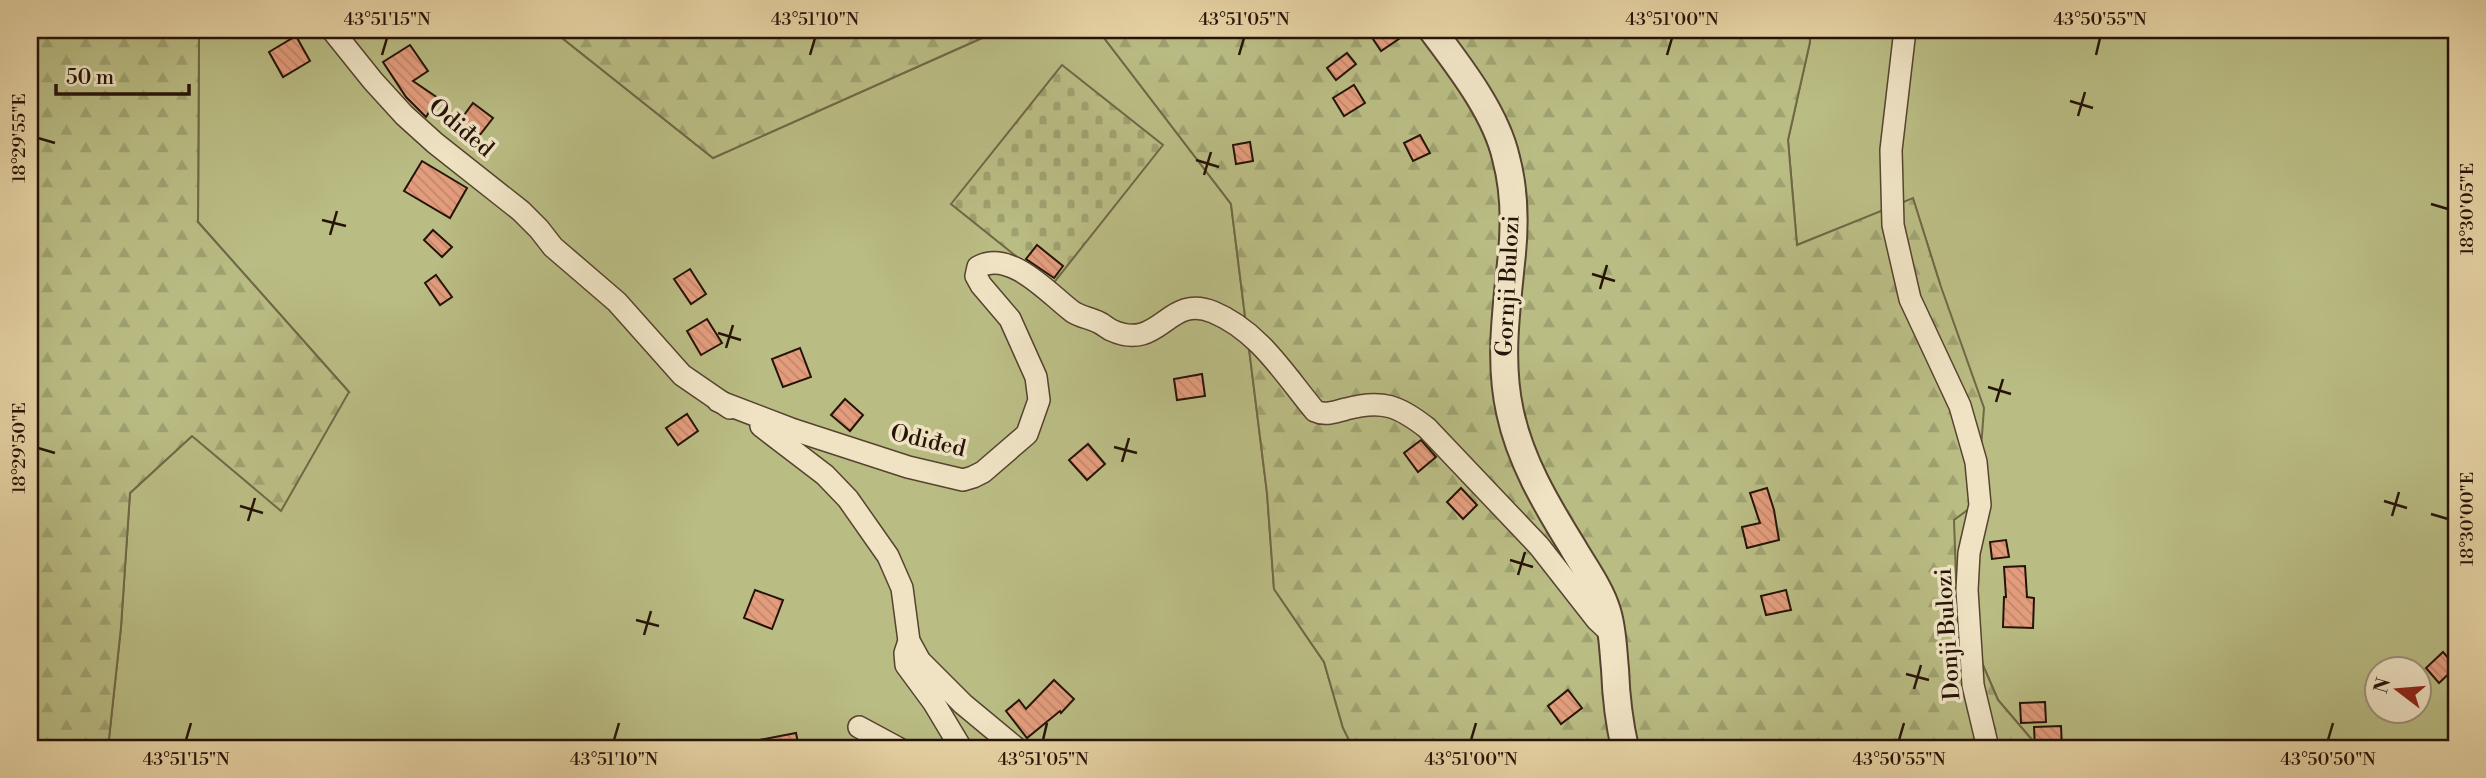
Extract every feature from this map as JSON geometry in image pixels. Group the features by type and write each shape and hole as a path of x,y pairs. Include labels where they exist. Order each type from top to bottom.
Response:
{"street":[{"name":"Odiđed","path":"332,30 404,115 435,144 521,211 553,247 617,303 682,375 787,444 825,475 848,499 893,566 902,588 909,641 920,661 963,704 1016,748"},
{"name":"Gornji Bulozi","path":"1432,30 1484,108 1499,135 1506,156 1513,214 1511,261 1504,315 1504,365 1510,411 1522,454 1561,530 1599,591 1608,612 1617,706 1625,748"},
{"name":"Donji Bulozi","path":"1905,30 1891,150 1893,225 1910,299 1960,406 1976,462 1980,505 1969,553 1967,590 1973,685 1988,748"},
{"name":"Odiđed","path":"718,401 794,430 908,467 962,480 983,472 1027,434 1039,400 1036,377 1025,350 1010,319 981,285 976,276 978,267 987,262 1000,264 1029,275 1076,314 1123,334 1140,335 1158,329 1168,318 1184,308 1212,311 1241,328 1267,350 1315,411 1324,415 1372,403 1393,406 1408,414 1448,448 1539,546 1597,620 1612,634"},
{"name":"Odiđed","path":"909,641 905,653 906,665 934,703 961,748"},
{"path":"859,727 898,748"}],"green space":[{"path":"30,30 205,30 199,35 198,222 349,392 281,511 192,436 130,493 121,627 108,748 30,748"},
{"path":"205,30 552,30 713,158 1000,30 1098,30 1231,204 1267,493 1274,589 1324,662 1343,728 1353,748 108,748 121,627 130,493 192,436 349,392 198,222 199,35"},
{"path":"552,30 1000,30 713,158"},
{"path":"1098,30 1809,30 1810,42 1788,140 1797,245 1913,198 1984,408 1977,503 1954,520 1957,605 1998,700 2039,748 1353,748 1343,728 1324,662 1274,589 1267,493 1231,204"},
{"path":"1809,30 2456,30 2456,748 2039,748 1998,700 1957,605 1940,284 1913,199 1797,245 1788,140 1810,42"},
{"path":"1062,65 1163,145 1052,285 951,204"}],"building":[{"path":"1367,30 1412,30 1381,51"},
{"path":"296,36 310,61 283,77 269,52"},
{"path":"410,45 428,71 413,81 438,98 426,117 406,97 383,62"},
{"path":"1347,53 1356,64 1336,80 1327,68"},
{"path":"1354,85 1365,103 1344,116 1333,98"},
{"path":"473,103 493,118 472,145 453,130"},
{"path":"1420,135 1430,153 1413,161 1404,143"},
{"path":"1250,142 1253,161 1236,164 1233,145"},
{"path":"422,161 467,188 450,218 404,191"},
{"path":"433,230 452,247 442,257 424,240"},
{"path":"1037,245 1063,266 1054,278 1026,259"},
{"path":"690,269 706,294 691,304 674,279"},
{"path":"436,275 452,297 440,305 425,283"},
{"path":"707,319 722,343 701,355 687,331"},
{"path":"800,348 811,377 783,387 772,359"},
{"path":"1202,374 1205,396 1177,400 1174,379"},
{"path":"845,399 863,415 850,431 831,415"},
{"path":"687,414 698,431 678,445 666,428"},
{"path":"1421,440 1436,457 1418,472 1404,453"},
{"path":"1088,444 1105,464 1087,480 1069,460"},
{"path":"1461,488 1477,505 1463,519 1447,502"},
{"path":"1767,488 1779,540 1747,548 1742,527 1760,523 1750,493"},
{"path":"2006,540 2009,557 1992,559 1990,542"},
{"path":"2025,566 2027,597 2034,598 2033,628 2003,627 2006,597 2004,567"},
{"path":"755,590 783,600 772,629 744,618"},
{"path":"1786,590 1791,610 1766,615 1761,596"},
{"path":"2443,652 2456,667 2439,683 2434,677 2434,660"},
{"path":"1054,680 1074,699 1061,713 1060,711 1027,738 1006,711 1019,700 1026,709"},
{"path":"1568,690 1582,708 1561,724 1548,706"},
{"path":"2045,702 2046,722 2021,723 2020,703"},
{"path":"2061,726 2062,748 2035,748 2034,727"},
{"path":"796,733 799,748 754,748 754,741"}]}
